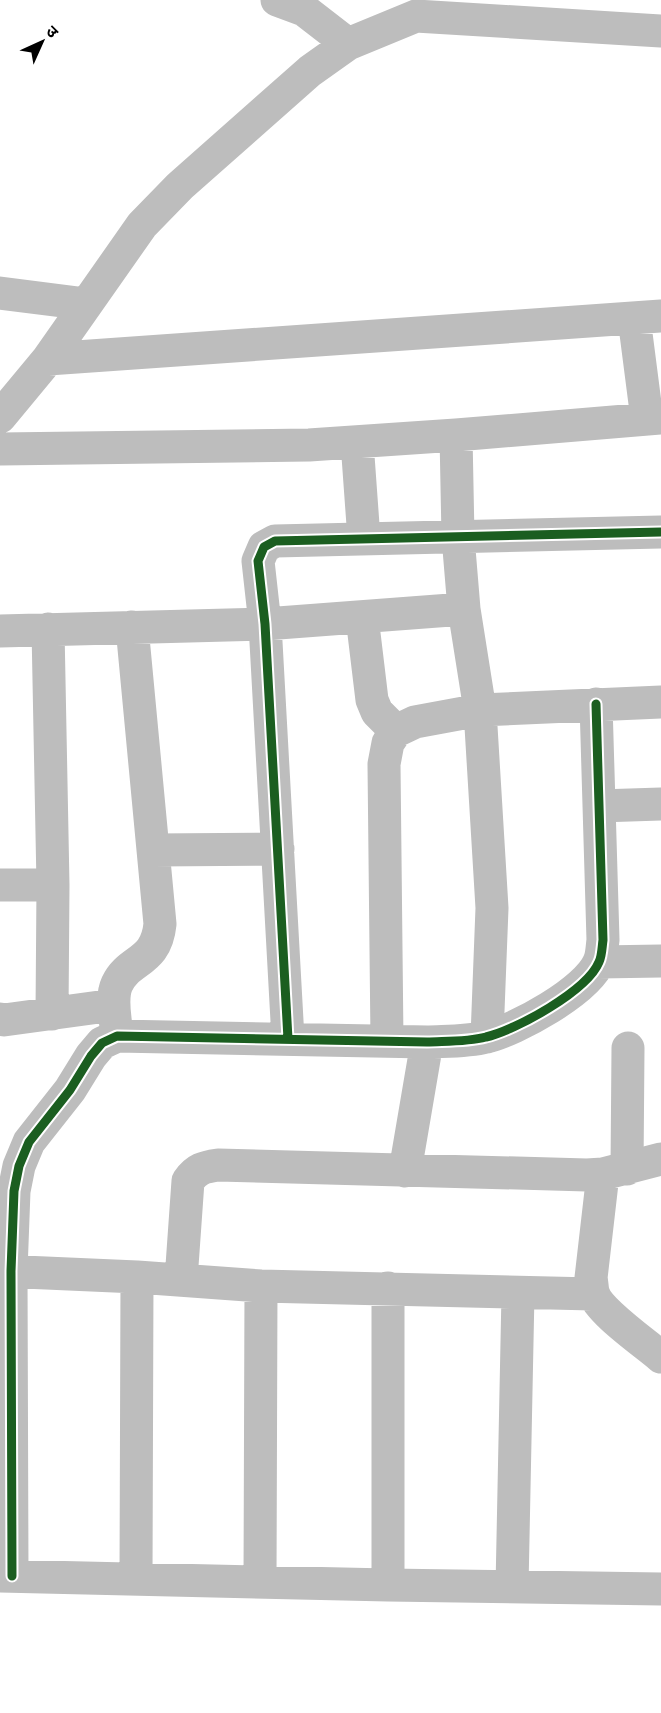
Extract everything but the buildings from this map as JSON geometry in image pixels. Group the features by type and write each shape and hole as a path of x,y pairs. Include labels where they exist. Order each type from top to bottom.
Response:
{"street":[{"path":"277,0 304,10 348,44"},
{"path":"0,417 48,359 142,225 180,186 310,71 348,44 416,16 453,9 661,32"},
{"path":"0,293 86,303"},
{"path":"0,449 309,445 654,418 648,317 48,359"},
{"path":"456,435 458,537 464,609 480,710 492,908 487,1037"},
{"path":"357,442 364,539"},
{"path":"288,1039 265,624 258,561 264,547 275,541 661,532"},
{"path":"0,631 265,624 464,609"},
{"path":"362,617 372,700 377,712 396,731"},
{"path":"132,627 160,924 159,936 152,950 123,974 116,986 116,1021 70,1090 29,1142 19,1166 14,1191 6,1271 6,1576 388,1586 661,1589"},
{"path":"48,630 53,885 52,1014"},
{"path":"387,1041 384,764 388,743 396,731 415,722 480,710 661,702"},
{"path":"0,1019 52,1014 288,1039 427,1042 468,1040 505,1031 569,996 585,981 599,962 603,940 596,704"},
{"path":"599,806 661,804"},
{"path":"153,850 278,849"},
{"path":"0,885 53,885"},
{"path":"599,962 661,961"},
{"path":"405,1171 427,1042"},
{"path":"628,1048 615,1172 591,1278 593,1294 603,1307 661,1357"},
{"path":"181,1280 188,1182 194,1172 204,1167 218,1165 405,1171 615,1172 661,1159"},
{"path":"6,1271 261,1286 593,1294"},
{"path":"136,1579 137,1277"},
{"path":"260,1582 261,1286"},
{"path":"388,1288 388,1586"},
{"path":"512,1587 518,1293"}],"cycle path":[{"path":"288,1039 265,624 258,561 264,547 275,541 661,532"},
{"path":"12,1576 11,1271 14,1191 19,1166 29,1142 70,1090 91,1056 102,1043 117,1036 464,1041 499,1033 532,1018 566,997 592,973 600,960 603,940 596,704"}]}
